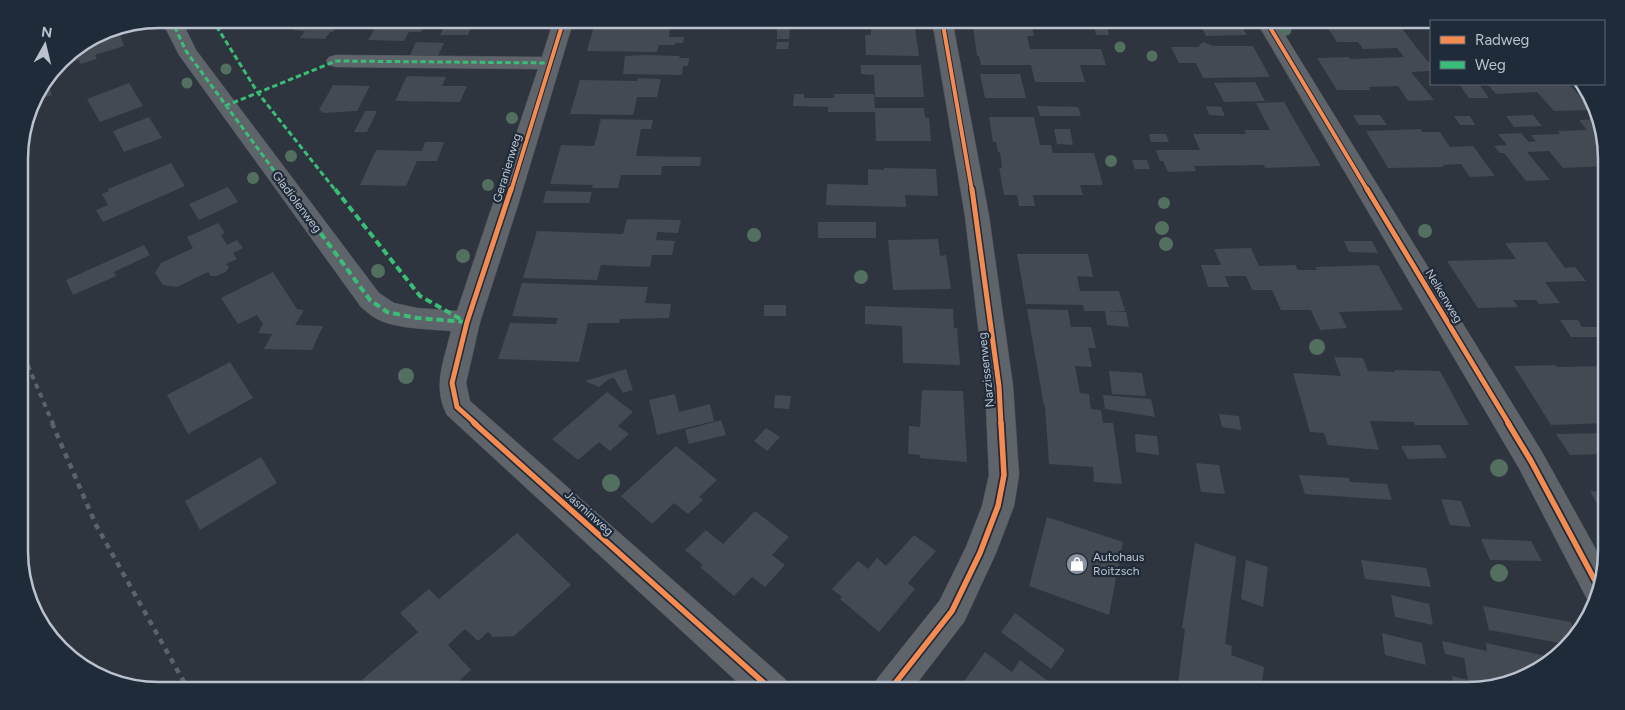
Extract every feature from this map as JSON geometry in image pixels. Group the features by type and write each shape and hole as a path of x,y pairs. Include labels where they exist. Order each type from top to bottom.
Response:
{"street":[{"name":"Gladiolenweg","path":"176,28 186,51 370,300 387,312 417,318 466,322"},
{"name":"Geranienweg","path":"466,322 506,205 561,28"},
{"name":"Narzissenweg","path":"896,682 952,612 980,553 998,506 1004,475 999,386 976,216 944,28"},
{"name":"Nelkenweg","path":"1270,28 1526,453 1594,580"},
{"path":"336,61 550,63"},
{"name":"Jasminweg","path":"466,322 452,384 457,407 763,682"}],"building":[{"path":"295,28 336,28 325,39 300,38 305,31 293,30"},
{"path":"375,28 423,28 421,32 409,32 404,41 368,40"},
{"path":"444,28 471,28 468,35 440,35"},
{"path":"593,28 670,28 669,37 684,37 683,43 659,45 657,52 587,51"},
{"path":"871,28 915,28 919,56 866,55 865,35 871,35"},
{"path":"973,28 1032,28 1034,36 1027,36 1030,49 1101,49 1106,65 1080,65 1085,82 1035,82 1031,65 981,65 979,56 977,56"},
{"path":"1094,28 1107,28 1109,35 1096,35"},
{"path":"1202,28 1243,28 1247,35 1206,36"},
{"path":"1328,28 1402,28 1428,62 1430,62 1430,71 1411,72 1434,100 1408,101 1398,86 1369,87 1370,90 1337,90 1317,58 1404,57 1397,48 1363,49 1358,42 1337,42"},
{"path":"777,29 790,29 789,39 777,39"},
{"path":"119,33 124,46 95,55 97,59 80,64 79,60 70,62 93,45"},
{"path":"416,42 444,43 438,56 410,55"},
{"path":"777,42 789,42 788,49 776,49"},
{"path":"1203,42 1213,46 1253,46 1270,77 1203,78 1196,63 1179,63 1171,47 1198,47"},
{"path":"645,55 689,58 688,66 683,66 682,75 623,74 625,56"},
{"path":"861,65 921,65 924,97 875,97 874,75 861,74"},
{"path":"980,74 1020,74 1026,98 985,98"},
{"path":"407,76 446,77 442,86 467,86 460,102 395,101"},
{"path":"638,78 661,79 657,97 637,97 633,115 570,114 580,80 637,81"},
{"path":"1255,82 1265,101 1224,102 1214,83"},
{"path":"129,83 143,106 100,122 87,99"},
{"path":"333,85 370,86 357,111 324,113 319,110"},
{"path":"1460,85 1480,85 1489,98 1469,98"},
{"path":"1488,85 1570,85 1585,102 1589,110 1554,111 1537,92 1496,94"},
{"path":"49,87 52,95 43,98"},
{"path":"794,94 804,94 804,98 834,98 834,94 874,94 875,108 924,108 925,117 929,118 931,141 876,141 875,112 828,112 828,107 793,106"},
{"path":"1284,102 1321,166 1265,168 1264,165 1194,166 1196,171 1168,172 1163,161 1160,161 1156,150 1200,150 1193,134 1246,134 1244,130 1270,130 1256,103"},
{"path":"1037,106 1078,107 1081,116 1040,116"},
{"path":"1206,106 1221,107 1225,116 1209,115"},
{"path":"365,111 377,111 367,132 354,132"},
{"path":"1353,115 1380,115 1387,125 1359,125"},
{"path":"1533,115 1542,126 1514,127 1506,116"},
{"path":"1454,116 1470,116 1475,125 1460,125"},
{"path":"149,117 162,138 124,152 113,131"},
{"path":"989,117 1034,117 1040,145 1051,145 1053,153 1094,153 1103,185 1080,185 1083,195 1033,195 1035,206 1019,206 1017,195 1004,195 999,167 1002,168 1000,152 998,152 996,142 993,142"},
{"path":"601,119 653,120 651,129 641,129 636,156 701,157 700,166 662,166 661,175 621,175 618,188 592,188 593,185 550,184 561,145 594,146"},
{"path":"1591,119 1596,141 1598,166 1563,168 1549,151 1527,152 1550,180 1526,181 1504,153 1500,153 1494,146 1507,145 1498,134 1521,133 1529,142 1536,141 1531,135 1560,134 1558,131 1587,130 1579,120"},
{"path":"1054,129 1070,129 1073,145 1057,144"},
{"path":"1421,129 1422,132 1440,132 1450,147 1473,146 1495,176 1470,177 1461,164 1443,165 1444,167 1388,168 1366,131"},
{"path":"1149,134 1166,134 1169,142 1151,142"},
{"path":"425,142 444,142 437,161 417,161 406,186 360,185 376,150 422,151"},
{"path":"1132,160 1147,160 1150,169 1135,169"},
{"path":"171,163 185,186 103,222 96,210 108,205 102,194 109,191 108,189"},
{"path":"884,168 936,169 938,196 905,195 906,207 826,205 827,184 868,185 868,169 884,170"},
{"path":"228,187 238,202 199,220 189,204"},
{"path":"546,191 592,192 589,203 543,203"},
{"path":"627,219 681,220 678,233 657,232 656,240 675,241 672,255 652,255 650,267 601,265 597,280 523,278 537,231 623,234"},
{"path":"818,222 876,222 876,238 818,238"},
{"path":"218,223 225,233 221,235 227,245 237,240 243,248 233,253 237,259 226,264 229,267 226,272 211,276 208,272 177,287 163,285 155,273 161,263 193,248 187,237"},
{"path":"938,239 940,256 946,255 951,289 893,290 888,240"},
{"path":"1344,241 1372,241 1378,253 1349,252"},
{"path":"1546,242 1565,268 1575,267 1586,281 1545,282 1560,303 1539,304 1536,300 1513,300 1518,307 1478,308 1447,261 1516,259 1505,243"},
{"path":"144,245 150,255 114,272 116,276 73,295 66,280"},
{"path":"1251,248 1259,266 1295,265 1298,270 1317,270 1315,267 1378,265 1403,310 1339,312 1347,328 1320,330 1311,310 1281,310 1272,290 1252,290 1246,276 1225,276 1229,287 1208,287 1201,265 1221,265 1214,249"},
{"path":"1017,254 1088,254 1093,277 1077,276 1080,291 1119,291 1125,311 1109,311 1126,312 1129,327 1107,325 1105,311 1084,311 1083,305 1026,304"},
{"path":"273,272 297,309 304,310 295,325 323,326 312,350 264,349 272,334 258,333 263,324 257,315 238,324 221,298"},
{"path":"522,283 648,287 645,303 671,304 669,318 620,319 619,323 588,323 579,362 498,359 510,323 556,324 558,318 512,316"},
{"path":"764,305 786,305 786,316 764,316"},
{"path":"865,306 953,309 954,328 957,328 960,365 903,363 902,326 865,324"},
{"path":"1027,309 1068,310 1071,327 1091,327 1096,348 1088,348 1092,367 1075,366 1080,393 1089,394 1091,409 1101,410 1103,423 1113,423 1122,484 1094,482 1093,467 1049,464 1045,406"},
{"path":"1560,320 1578,320 1582,327 1598,327 1598,337 1571,337"},
{"path":"1334,357 1363,358 1368,371 1440,371 1469,425 1415,425 1414,422 1370,421 1379,450 1328,445 1324,433 1310,432 1293,373 1341,376"},
{"path":"230,362 253,398 188,434 167,395"},
{"path":"1514,366 1598,366 1598,423 1551,425"},
{"path":"626,369 633,390 623,393 614,378 609,379 599,387 585,381"},
{"path":"1109,371 1142,373 1146,396 1112,394"},
{"path":"922,390 963,391 967,462 920,458 920,455 908,454 909,426 920,427"},
{"path":"607,392 633,412 618,426 629,434 610,451 599,442 578,460 552,439"},
{"path":"675,394 679,412 710,404 714,421 657,435 649,400"},
{"path":"775,395 791,396 789,409 774,408"},
{"path":"1103,395 1151,399 1155,417 1105,409"},
{"path":"1219,414 1239,416 1241,430 1222,427"},
{"path":"721,420 726,435 689,444 685,430"},
{"path":"766,428 780,437 767,451 754,441"},
{"path":"1598,433 1598,454 1570,455 1556,434"},
{"path":"1135,434 1157,436 1159,455 1136,452"},
{"path":"1440,445 1447,458 1408,459 1401,446"},
{"path":"676,446 717,480 699,497 703,500 688,514 674,503 652,524 621,496"},
{"path":"261,457 277,483 200,530 185,501"},
{"path":"1196,463 1219,465 1225,494 1201,492"},
{"path":"1299,475 1349,478 1350,482 1387,484 1392,500 1305,494"},
{"path":"1590,491 1598,492 1598,506"},
{"path":"1441,499 1461,501 1471,527 1450,525"},
{"path":"755,511 789,537 772,555 785,565 765,587 752,577 734,596 700,567 703,565 685,550 706,530 723,544"},
{"name":"Autohaus Roitzsch","path":"1047,517 1123,542 1109,615 1029,586"},
{"path":"517,533 571,585 514,636 493,637 488,632 478,641 465,629 448,645 471,670 458,682 360,682 418,632 400,613 429,589 439,599"},
{"path":"914,535 936,551 908,583 915,589 879,632 840,599 842,597 832,589 858,561 868,569 877,558 886,566"},
{"path":"1481,539 1531,541 1542,561 1490,560"},
{"path":"1195,543 1236,557 1225,644 1232,646 1231,655 1264,667 1262,682 1178,682 1185,629 1182,628"},
{"path":"1246,560 1268,567 1263,607 1241,599"},
{"path":"1361,560 1426,568 1431,587 1365,579"},
{"path":"1391,595 1429,604 1433,625 1395,617"},
{"path":"1483,606 1571,622 1572,628 1560,643 1489,630"},
{"path":"1015,613 1065,650 1051,669 1001,632"},
{"path":"1382,633 1422,643 1426,665 1385,655"},
{"path":"1442,641 1487,651 1486,643 1545,656 1509,676 1475,682 1453,682 1452,676 1468,680 1464,658 1445,654"},
{"path":"985,652 1012,672 1020,660 1049,682 963,682"}],"railway":[{"path":"28,366 53,424"},
{"path":"52,423 96,525 184,682"}],"marked path":[{"path":"175,28 186,51 370,300 387,312 417,318 467,322"},
{"path":"218,28 258,93 420,296 464,321"},
{"path":"225,106 336,61 550,63"}],"cycle path":[{"path":"561,28 467,322 452,383 457,407 763,682"},
{"path":"896,682 952,611 980,553 998,506 1004,475 999,386 977,216 944,28"},
{"path":"1270,28 1531,461 1594,579"}],"place":[{"name":"Autohaus Roitzsch","path":"1077,564"}]}
